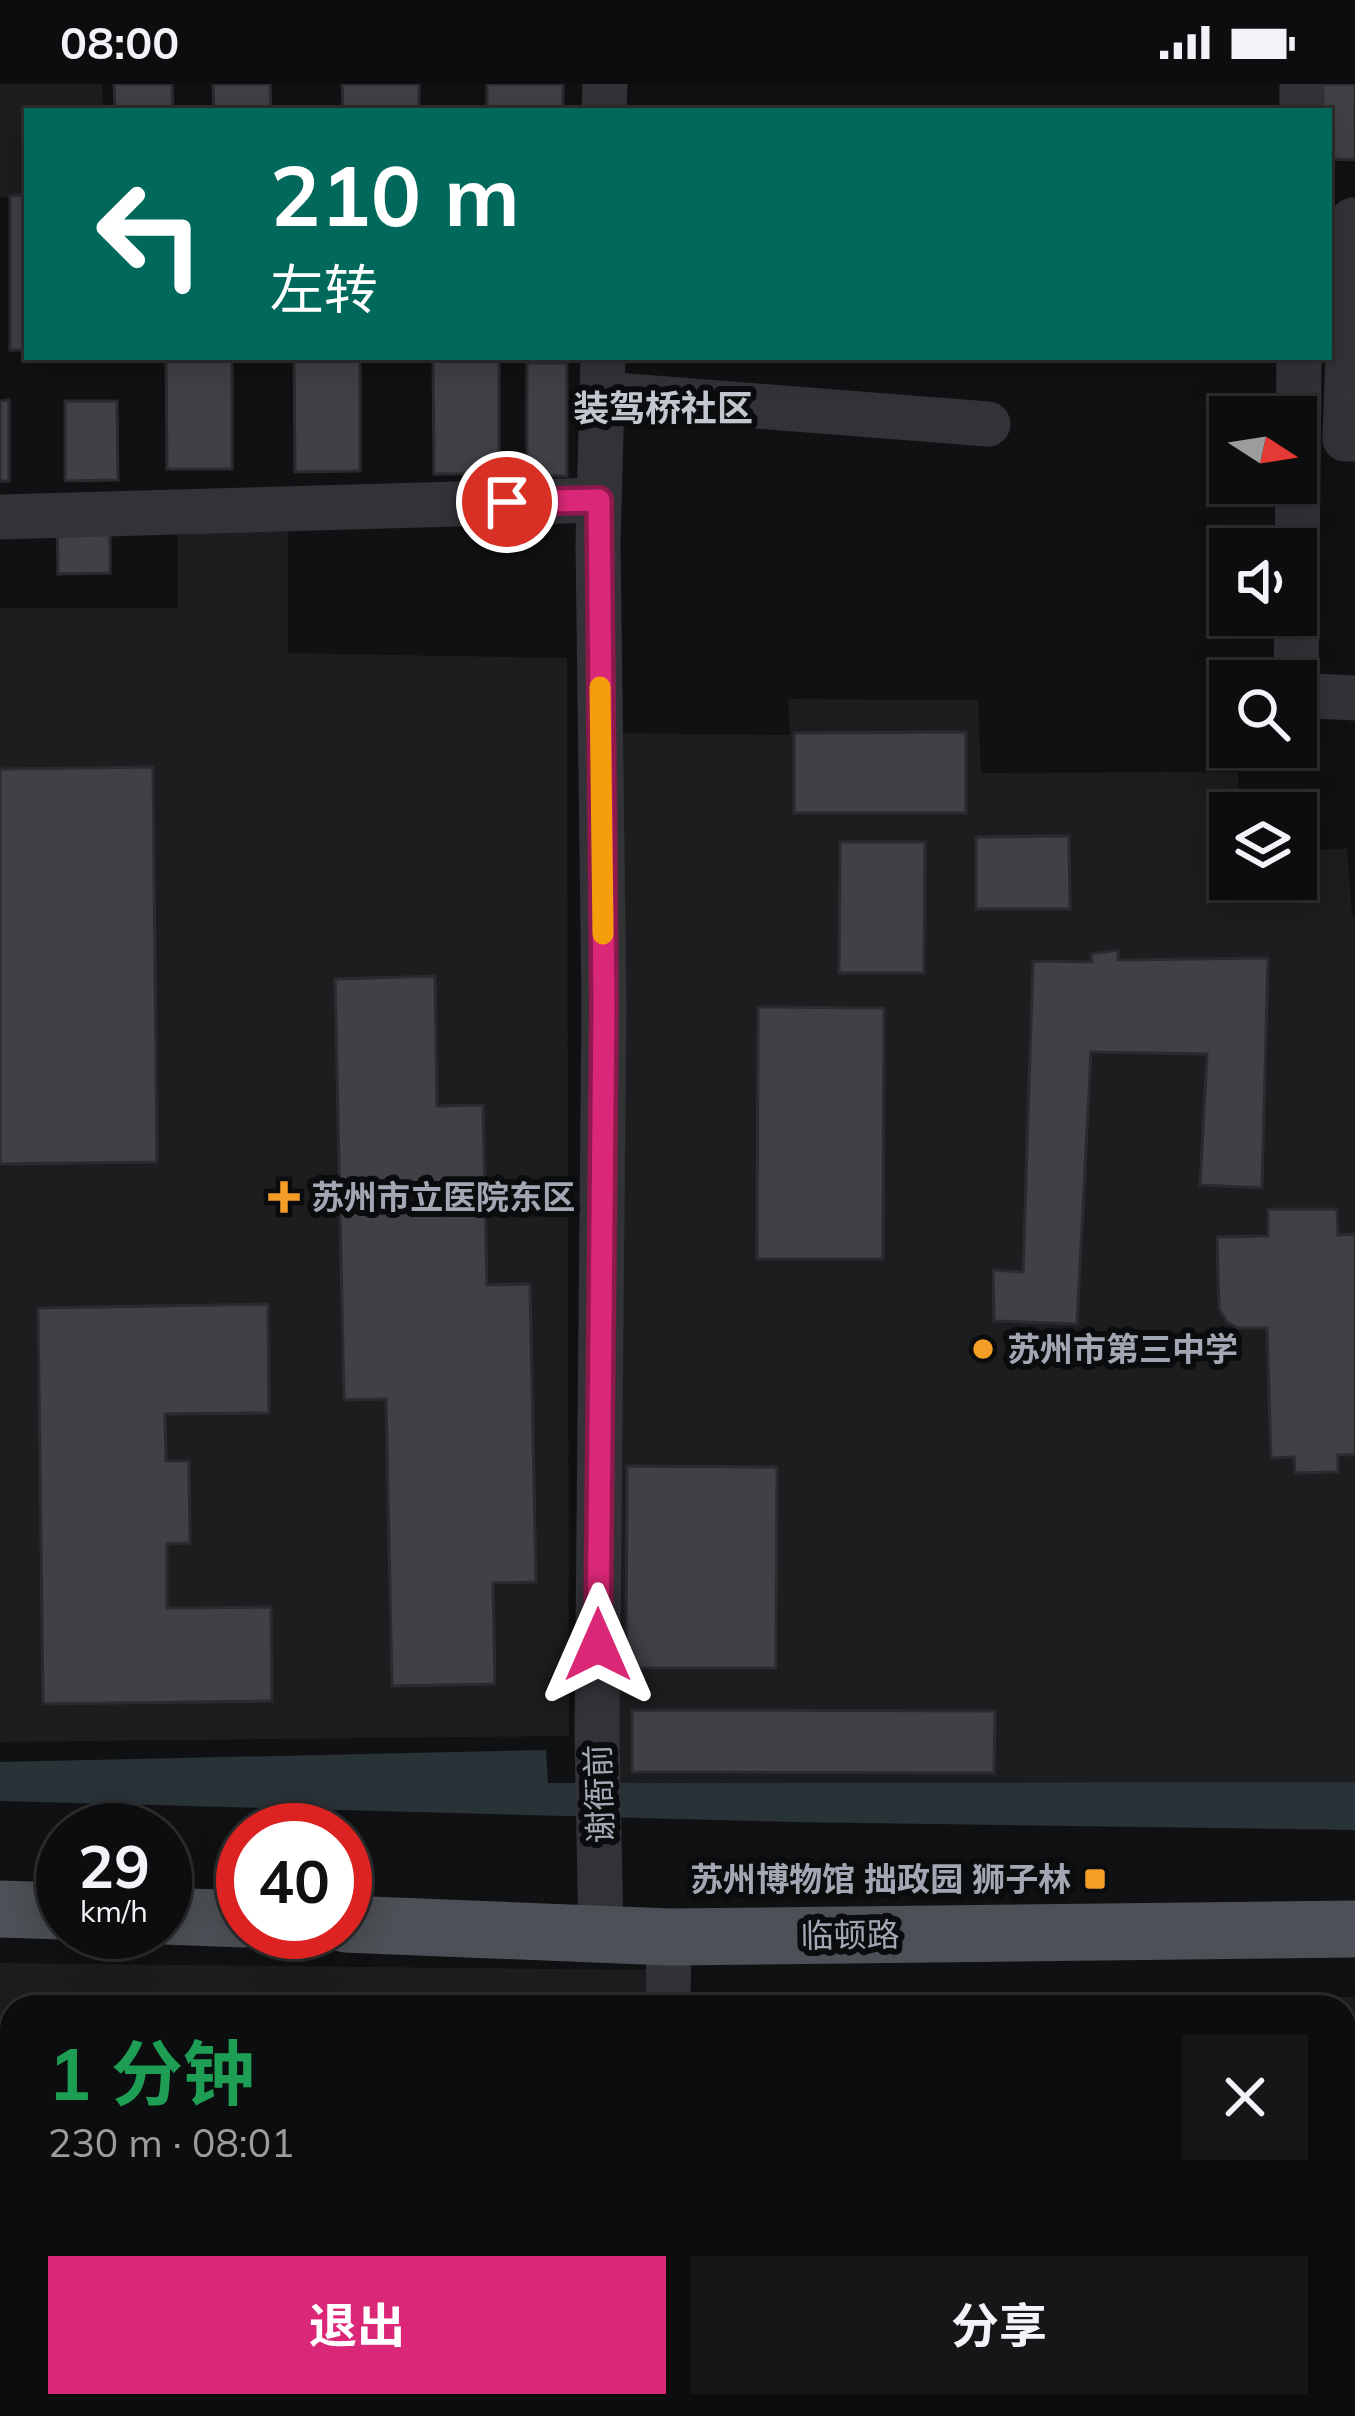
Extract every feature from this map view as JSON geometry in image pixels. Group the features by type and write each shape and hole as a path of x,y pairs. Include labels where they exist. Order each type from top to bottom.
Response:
{"main road":[{"path":"0,1909 36,1910"},
{"name":"临顿路","path":"372,1925 669,1937 1355,1929"}],"street":[{"path":"1353,220 1345,439 1355,439"},
{"path":"1299,360 1296,695 1355,698"},
{"path":"603,376 988,424"},
{"name":"谢衙前","path":"601,1935 597,1736 604,1030 599,500 603,376"},
{"path":"0,517 599,500"},
{"path":"668,1995 669,1937"}],"shaded area":[{"path":"0,84 102,84 103,108 24,108 24,196 0,197"},
{"name":"苏州市立医院东区","path":"178,511 288,512 288,653 567,658 569,1736 0,1742 0,608 178,608"},
{"name":"苏州市第三中学","path":"788,699 978,700 981,773 1238,772 1238,792 1209,792 1209,900 1317,900 1317,850 1347,848 1355,917 1355,1782 613,1783 608,733 790,735"},
{"path":"546,1750 548,1783 1355,1782 1355,1830 372,1811 372,1803 216,1803 216,1807 0,1801 0,1762"},
{"path":"0,1963 652,1970 652,1995 0,1995"},
{"path":"687,1993 1021,1995 687,1995"}],"building":[{"path":"114,84 172,84 173,108 115,108"},
{"path":"213,84 270,84 271,108 214,108"},
{"path":"342,84 419,84 419,108 343,108"},
{"path":"487,84 563,84 563,108 487,108"},
{"path":"1320,84 1355,84 1355,160 1332,159 1332,108 1320,108"},
{"path":"24,195 24,350 10,350 10,196"},
{"path":"166,360 232,360 232,469 167,469"},
{"path":"294,360 360,360 360,471 295,472"},
{"path":"433,360 499,360 499,474 434,474"},
{"path":"527,363 567,363 567,476 527,476"},
{"path":"9,400 9,481 0,481 0,401"},
{"path":"65,401 117,401 118,480 65,481"},
{"path":"57,508 110,508 110,573 58,574"},
{"path":"966,732 966,813 794,813 794,733"},
{"path":"153,767 157,1162 0,1164 0,769"},
{"path":"1069,836 1070,909 976,909 976,837"},
{"path":"840,842 925,842 924,973 839,973"},
{"path":"1118,950 1118,960 1268,958 1262,1188 1200,1185 1207,1054 1091,1052 1077,1324 994,1321 993,1270 1023,1272 1033,961 1092,962 1091,954"},
{"path":"435,976 437,1106 483,1105 487,1285 530,1284 536,1582 493,1583 495,1684 392,1686 386,1399 344,1400 335,979"},
{"path":"758,1007 884,1008 883,1259 757,1259"},
{"path":"1268,1209 1337,1209 1338,1235 1355,1234 1355,1455 1338,1455 1338,1472 1295,1473 1294,1457 1271,1458 1267,1328 1238,1328 1219,1309 1217,1237 1268,1236"},
{"path":"268,1304 269,1413 165,1414 166,1461 189,1461 190,1543 167,1544 167,1608 271,1607 272,1701 43,1704 38,1308"},
{"path":"627,1466 777,1467 776,1668 626,1668"},
{"path":"632,1710 995,1711 994,1773 632,1772"}],"slow traffic":[{"path":"600,687 603,934"}],"place":[{"name":"苏州市立医院东区","path":"284,1197"},
{"name":"苏州市第三中学","path":"983,1349"},
{"name":"苏州博物馆 拙政园 狮子林","path":"1095,1879"}],"district":[{"name":"装驾桥社区","path":"663,408"}],"route":[{"path":"507,502 599,500 604,1006 598,1645"}]}
